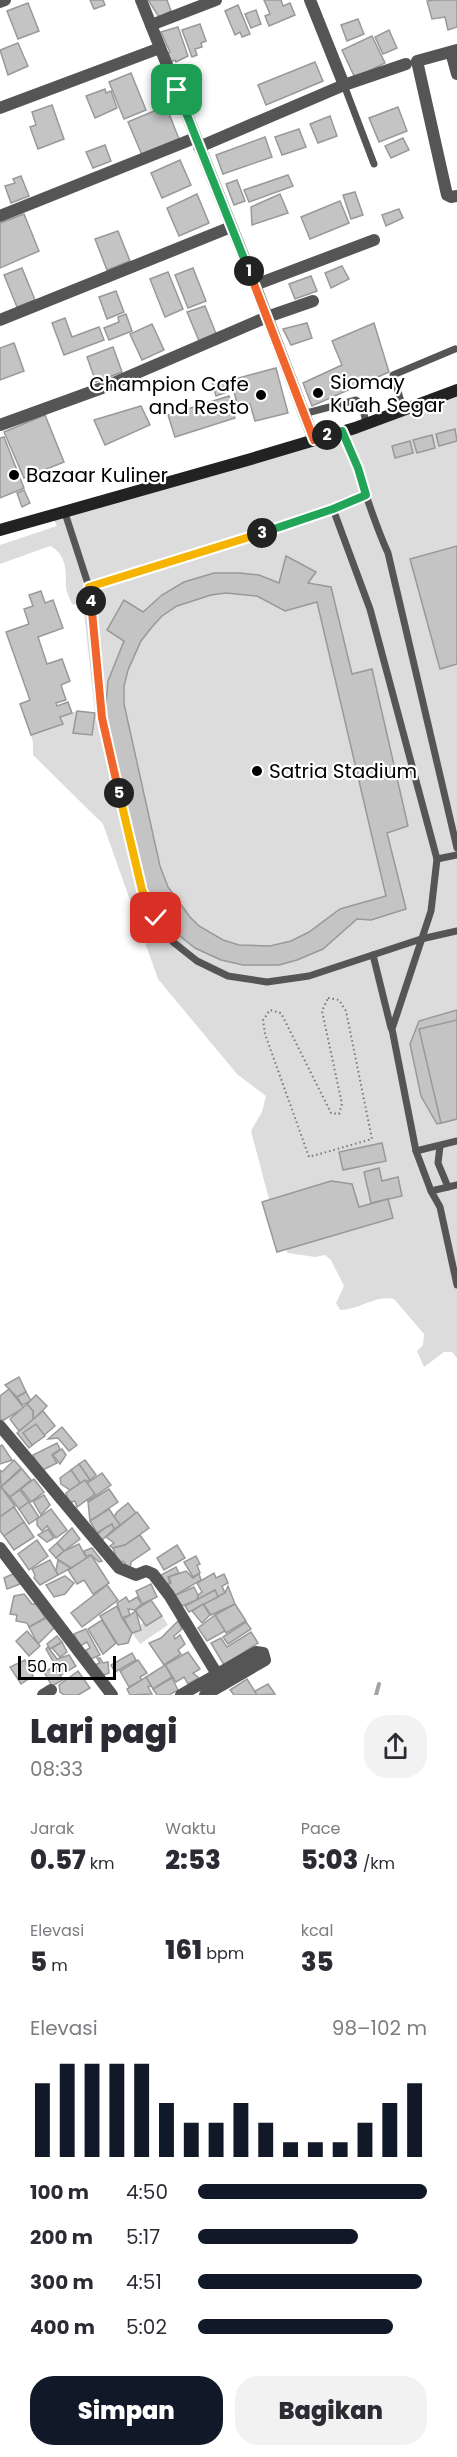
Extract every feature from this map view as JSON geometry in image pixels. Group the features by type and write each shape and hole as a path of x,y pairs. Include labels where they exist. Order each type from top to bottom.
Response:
{"street":[{"path":"0,2 5,0"},
{"path":"141,0 255,285 314,440"},
{"path":"151,25 216,0"},
{"path":"310,0 344,86"},
{"path":"0,108 160,48"},
{"path":"457,74 454,51 417,61 447,195 457,196"},
{"path":"0,216 406,64"},
{"path":"0,320 231,227"},
{"path":"255,285 374,240"},
{"path":"0,425 102,388 267,317 313,301"},
{"path":"0,528 65,513 314,440 457,390"},
{"path":"0,1426 119,1568 136,1575 146,1571 153,1574 170,1595 189,1630 221,1678"},
{"path":"0,1548 112,1695"},
{"path":"186,1694 221,1678"},
{"path":"205,1695 221,1678"}],"lane":[{"path":"344,86 374,164"},
{"path":"402,408 393,375 455,349"},
{"path":"303,414 356,400 362,405 366,423"},
{"path":"342,431 358,468 376,526 388,553 457,848"},
{"path":"89,587 333,509 366,495"},
{"path":"333,509 369,609 437,859 431,911 392,1029"},
{"path":"65,513 89,587 102,718 142,890 156,918 173,942 197,961 228,976 267,982 309,976 421,939 457,930"},
{"path":"437,859 457,855"},
{"path":"373,955 392,1029 416,1151 431,1191 440,1207 457,1285"},
{"path":"416,1151 457,1141"},
{"path":"440,1146 438,1163 448,1187"},
{"path":"431,1191 457,1185"}],"path":[{"path":"328,998 339,1000 346,1011 372,1139 309,1157 265,1034 263,1020 270,1010 281,1013 330,1113 339,1114 342,1104 322,1011 328,998"}],"shaded area":[{"path":"457,392 457,1358 452,1352 444,1352 424,1367 417,1351 423,1345 424,1334 394,1299 380,1299 340,1310 336,1303 344,1286 331,1260 325,1255 315,1257 288,1253 280,1243 280,1227 269,1199 251,1131 262,1112 266,1096 237,1074 158,979 103,824 33,755 31,735 62,724 60,717 77,711 74,733 92,735 95,713 83,603 72,604 66,589 64,563 55,549 50,546 0,564 0,545 57,526 53,518"},
{"path":"159,1612 168,1625 140,1644 131,1631"}],"building":[{"path":"90,0 103,0 105,5 94,9"},
{"path":"148,0 167,0 171,11 159,17"},
{"path":"264,0 281,0 283,6 290,3 295,15 269,26 265,16 270,14"},
{"path":"457,0 457,27 448,30 445,17 432,19 427,1"},
{"path":"28,3 39,31 18,39 7,11"},
{"path":"238,5 250,34 242,37 240,32 235,35 225,11"},
{"path":"256,10 261,24 251,28 245,14"},
{"path":"358,19 364,34 347,41 341,25"},
{"path":"200,24 206,41 201,43 202,47 195,49 197,55 192,57 182,30"},
{"path":"178,27 188,56 168,63 165,54 170,52 161,32"},
{"path":"389,30 397,48 383,54 375,37"},
{"path":"372,36 385,63 355,78 342,50"},
{"path":"18,43 28,66 8,75 0,50"},
{"path":"315,62 323,81 266,105 258,85"},
{"path":"131,73 146,110 124,119 109,82"},
{"path":"105,89 106,93 111,91 117,108 95,118 86,96"},
{"path":"52,105 64,139 38,149 30,127 36,125 32,112"},
{"path":"166,106 179,139 142,155 128,122"},
{"path":"398,107 407,131 379,142 369,118"},
{"path":"330,116 337,136 318,143 310,124"},
{"path":"299,129 306,147 282,155 275,137"},
{"path":"265,137 272,157 223,174 216,155"},
{"path":"403,138 409,150 391,158 385,146"},
{"path":"105,145 111,161 93,168 86,152"},
{"path":"180,160 191,185 162,198 151,173"},
{"path":"288,175 293,186 249,202 244,190"},
{"path":"21,176 29,196 11,203 5,186 15,183 13,179"},
{"path":"237,180 245,201 234,205 226,184"},
{"path":"355,192 363,215 351,219 343,195"},
{"path":"197,194 209,223 179,236 167,208"},
{"path":"280,194 288,213 252,225 251,207"},
{"path":"340,201 349,223 310,239 301,217"},
{"path":"399,209 403,218 386,226 382,215"},
{"path":"24,214 39,251 0,268 0,223"},
{"path":"118,231 130,261 107,270 95,239"},
{"path":"342,266 349,279 331,288 325,273"},
{"path":"22,268 35,300 17,307 4,275"},
{"path":"193,268 206,301 188,308 175,275"},
{"path":"168,272 183,309 165,317 150,279"},
{"path":"311,276 317,291 295,299 289,284"},
{"path":"116,291 124,312 107,319 99,297"},
{"path":"205,306 217,336 200,343 187,312"},
{"path":"126,314 132,331 109,340 104,328 119,322 118,317"},
{"path":"65,318 72,337 99,327 104,340 64,355 52,323"},
{"path":"307,323 312,338 291,345 283,329"},
{"path":"374,323 389,372 312,406 303,383 342,365 332,341"},
{"path":"152,324 164,350 142,360 130,334"},
{"path":"14,343 24,371 0,380 0,348"},
{"path":"113,347 122,372 96,382 87,357"},
{"path":"276,368 288,413 255,421 250,404 238,407 231,380"},
{"path":"223,379 227,392 216,396 212,382"},
{"path":"229,396 235,418 175,437 168,415"},
{"path":"141,406 150,425 105,445 94,420"},
{"path":"45,415 64,462 24,478 4,432"},
{"path":"455,429 457,441 439,446 436,434"},
{"path":"432,435 435,448 417,453 413,440"},
{"path":"4,437 24,488 0,498 0,438"},
{"path":"410,441 413,453 395,458 392,446"},
{"path":"24,490 30,503 22,507 17,493"},
{"path":"457,546 457,664 440,669 410,559"},
{"path":"286,556 316,572 308,583 331,587 352,674 372,669 408,826 387,833 406,909 371,920 357,919 323,949 297,960 279,965 243,965 221,960 195,948 180,936 158,912 149,893 138,860 105,716 108,681 124,641 107,630 124,600 143,612 162,595 184,582 214,573 259,575 279,583","holes":["226,593 257,596 285,611 317,602 386,896 340,909 309,932 291,941 270,946 239,945 223,940 199,926 168,887 160,866 124,704 124,686 128,670 141,641 162,616 177,606 211,595"]},
{"path":"41,591 45,603 53,600 63,628 38,637 47,664 62,659 70,681 61,685 66,700 56,703 57,706 68,702 72,713 60,717 63,724 31,735 20,704 30,700 6,632 29,624 24,609 33,606 29,595"},
{"path":"77,711 95,713 92,735 73,733"},
{"path":"457,1010 457,1119 437,1124 421,1096 410,1044 419,1021"},
{"path":"457,1020 457,1119 441,1123 419,1029"},
{"path":"382,1143 386,1161 343,1170 339,1152"},
{"path":"379,1168 382,1181 398,1177 402,1196 371,1203 364,1172"},
{"path":"331,1181 352,1184 359,1207 388,1199 393,1218 277,1252 262,1202"},
{"path":"19,1377 26,1392 17,1397 5,1385"},
{"path":"9,1389 24,1408 2,1421 0,1396"},
{"path":"26,1392 31,1401 22,1405 17,1397"},
{"path":"36,1395 47,1406 33,1420 33,1411 27,1404"},
{"path":"27,1404 33,1411 33,1420 19,1431 10,1419"},
{"path":"43,1411 55,1426 29,1448 17,1433"},
{"path":"36,1424 45,1436 32,1445 23,1433"},
{"path":"62,1427 77,1445 69,1451 58,1438 48,1439"},
{"path":"57,1443 60,1449 52,1455 57,1463 41,1471 33,1455"},
{"path":"2,1445 12,1460 0,1464 0,1446"},
{"path":"62,1449 66,1455 60,1464 53,1455"},
{"path":"14,1460 21,1468 1,1487 0,1470 2,1472"},
{"path":"85,1460 96,1475 90,1480 79,1464"},
{"path":"79,1464 90,1480 80,1483 71,1470"},
{"path":"22,1469 31,1480 10,1497 1,1487"},
{"path":"71,1470 80,1483 70,1490 61,1484 60,1478"},
{"path":"102,1473 111,1485 88,1501 79,1489"},
{"path":"34,1479 44,1492 31,1502 21,1489"},
{"path":"85,1480 95,1494 77,1507 75,1501 69,1503 66,1493"},
{"path":"1,1487 15,1506 0,1517 0,1489"},
{"path":"109,1489 118,1502 90,1521 88,1502"},
{"path":"20,1490 29,1502 19,1509 10,1497"},
{"path":"44,1495 50,1505 41,1515 33,1501"},
{"path":"29,1502 39,1517 29,1524 19,1509"},
{"path":"128,1503 136,1513 120,1525 114,1517"},
{"path":"14,1507 24,1522 4,1536 0,1531 0,1517"},
{"path":"51,1509 67,1530 56,1538 47,1526 42,1531 37,1525 37,1519"},
{"path":"109,1509 120,1525 114,1529 112,1524 97,1533 90,1521"},
{"path":"137,1512 149,1528 125,1545 113,1548 110,1546 114,1543 106,1537"},
{"path":"24,1522 34,1537 14,1550 4,1536"},
{"path":"112,1524 114,1529 100,1542 96,1537 100,1532 97,1533"},
{"path":"72,1528 80,1539 64,1551 57,1543"},
{"path":"48,1529 54,1538 47,1542 38,1535"},
{"path":"140,1535 150,1549 131,1562 130,1569 123,1561 119,1565 113,1548 125,1545"},
{"path":"37,1540 48,1556 29,1570 18,1554"},
{"path":"57,1543 64,1551 56,1558 49,1550"},
{"path":"79,1544 87,1559 71,1568 56,1558 64,1551"},
{"path":"177,1545 185,1558 164,1570 157,1558"},
{"path":"92,1548 102,1561 99,1562 91,1555 86,1556 84,1551"},
{"path":"91,1555 109,1583 93,1594 84,1580 77,1584 68,1570"},
{"path":"196,1556 200,1564 197,1565 200,1573 193,1577 184,1562"},
{"path":"50,1560 58,1575 40,1585 34,1578 32,1569"},
{"path":"58,1560 71,1568 58,1575 56,1570"},
{"path":"176,1567 179,1573 168,1577 170,1583 163,1585 159,1576"},
{"path":"186,1571 193,1578 199,1574 201,1580 174,1596 165,1586 171,1583 169,1577"},
{"path":"15,1573 20,1584 7,1589 4,1578"},
{"path":"214,1573 216,1578 224,1574 228,1583 222,1586 225,1593 218,1597 215,1590 197,1600 198,1595 202,1592 197,1583"},
{"path":"65,1576 74,1583 65,1594 54,1597 46,1585"},
{"path":"151,1584 157,1597 142,1604 136,1591"},
{"path":"107,1585 118,1600 82,1627 71,1613"},
{"path":"228,1586 235,1604 211,1615 203,1604 225,1593"},
{"path":"194,1587 198,1595 197,1600 179,1607 174,1596"},
{"path":"215,1590 218,1597 189,1612 185,1606"},
{"path":"24,1594 32,1604 37,1604 45,1618 29,1627 27,1623 16,1621 17,1615 10,1614 14,1596"},
{"path":"126,1597 129,1602 137,1597 142,1604 135,1610 128,1609 130,1615 122,1618 117,1603"},
{"path":"151,1600 162,1616 146,1626 135,1610"},
{"path":"203,1604 210,1615 202,1623 192,1611"},
{"path":"235,1604 246,1621 226,1633 215,1615"},
{"path":"117,1606 132,1633 128,1643 118,1645 100,1616"},
{"path":"136,1611 141,1630 132,1633 124,1619"},
{"path":"215,1615 225,1631 207,1641 198,1628"},
{"path":"46,1618 55,1627 38,1644 29,1627"},
{"path":"102,1620 116,1643 103,1654 88,1629"},
{"path":"178,1621 182,1629 174,1636 175,1639 180,1635 185,1644 178,1650 181,1654 164,1665 149,1643 161,1638"},
{"path":"246,1622 251,1629 228,1644 223,1637"},
{"path":"86,1629 100,1655 91,1659 86,1650 90,1648 87,1642 80,1646 74,1634"},
{"path":"27,1631 40,1646 29,1656 16,1641"},
{"path":"251,1632 258,1643 224,1665 211,1643 221,1638 227,1647"},
{"path":"57,1636 62,1642 50,1649 47,1644"},
{"path":"62,1642 67,1652 60,1657 52,1648"},
{"path":"48,1647 57,1659 69,1655 76,1666 61,1675 46,1649"},
{"path":"188,1652 200,1669 193,1673 199,1678 188,1684 184,1677 176,1682 165,1665"},
{"path":"132,1653 136,1660 115,1672 111,1665"},
{"path":"97,1658 100,1658 103,1663 108,1662 109,1673 101,1676 95,1665 100,1663"},
{"path":"25,1660 33,1676 21,1684 10,1667"},
{"path":"138,1660 147,1673 140,1677 142,1680 129,1687 120,1671"},
{"path":"165,1665 172,1677 153,1689 146,1677"},
{"path":"55,1666 63,1680 52,1686 44,1672"},
{"path":"78,1671 90,1688 78,1695 64,1695 60,1692 59,1685"},
{"path":"146,1677 152,1694 130,1695 127,1689"},
{"path":"172,1678 178,1690 169,1695 157,1695 153,1689"},
{"path":"247,1679 257,1695 234,1695 230,1690"},
{"path":"268,1684 275,1694 257,1695 255,1691"}],"waterway":[{"path":"376,1695 379,1684"}],"place":[{"name":"Siomay Kuah Segar","path":"318,393"},
{"name":"Champion Cafe and Resto","path":"261,395"},
{"name":"Bazaar Kuliner","path":"14,475"},
{"name":"Satria Stadium","path":"257,771"}],"route":[{"path":"156,918 142,890 102,718 89,587 291,524 366,495 358,468 342,431 314,440 177,90"}]}
